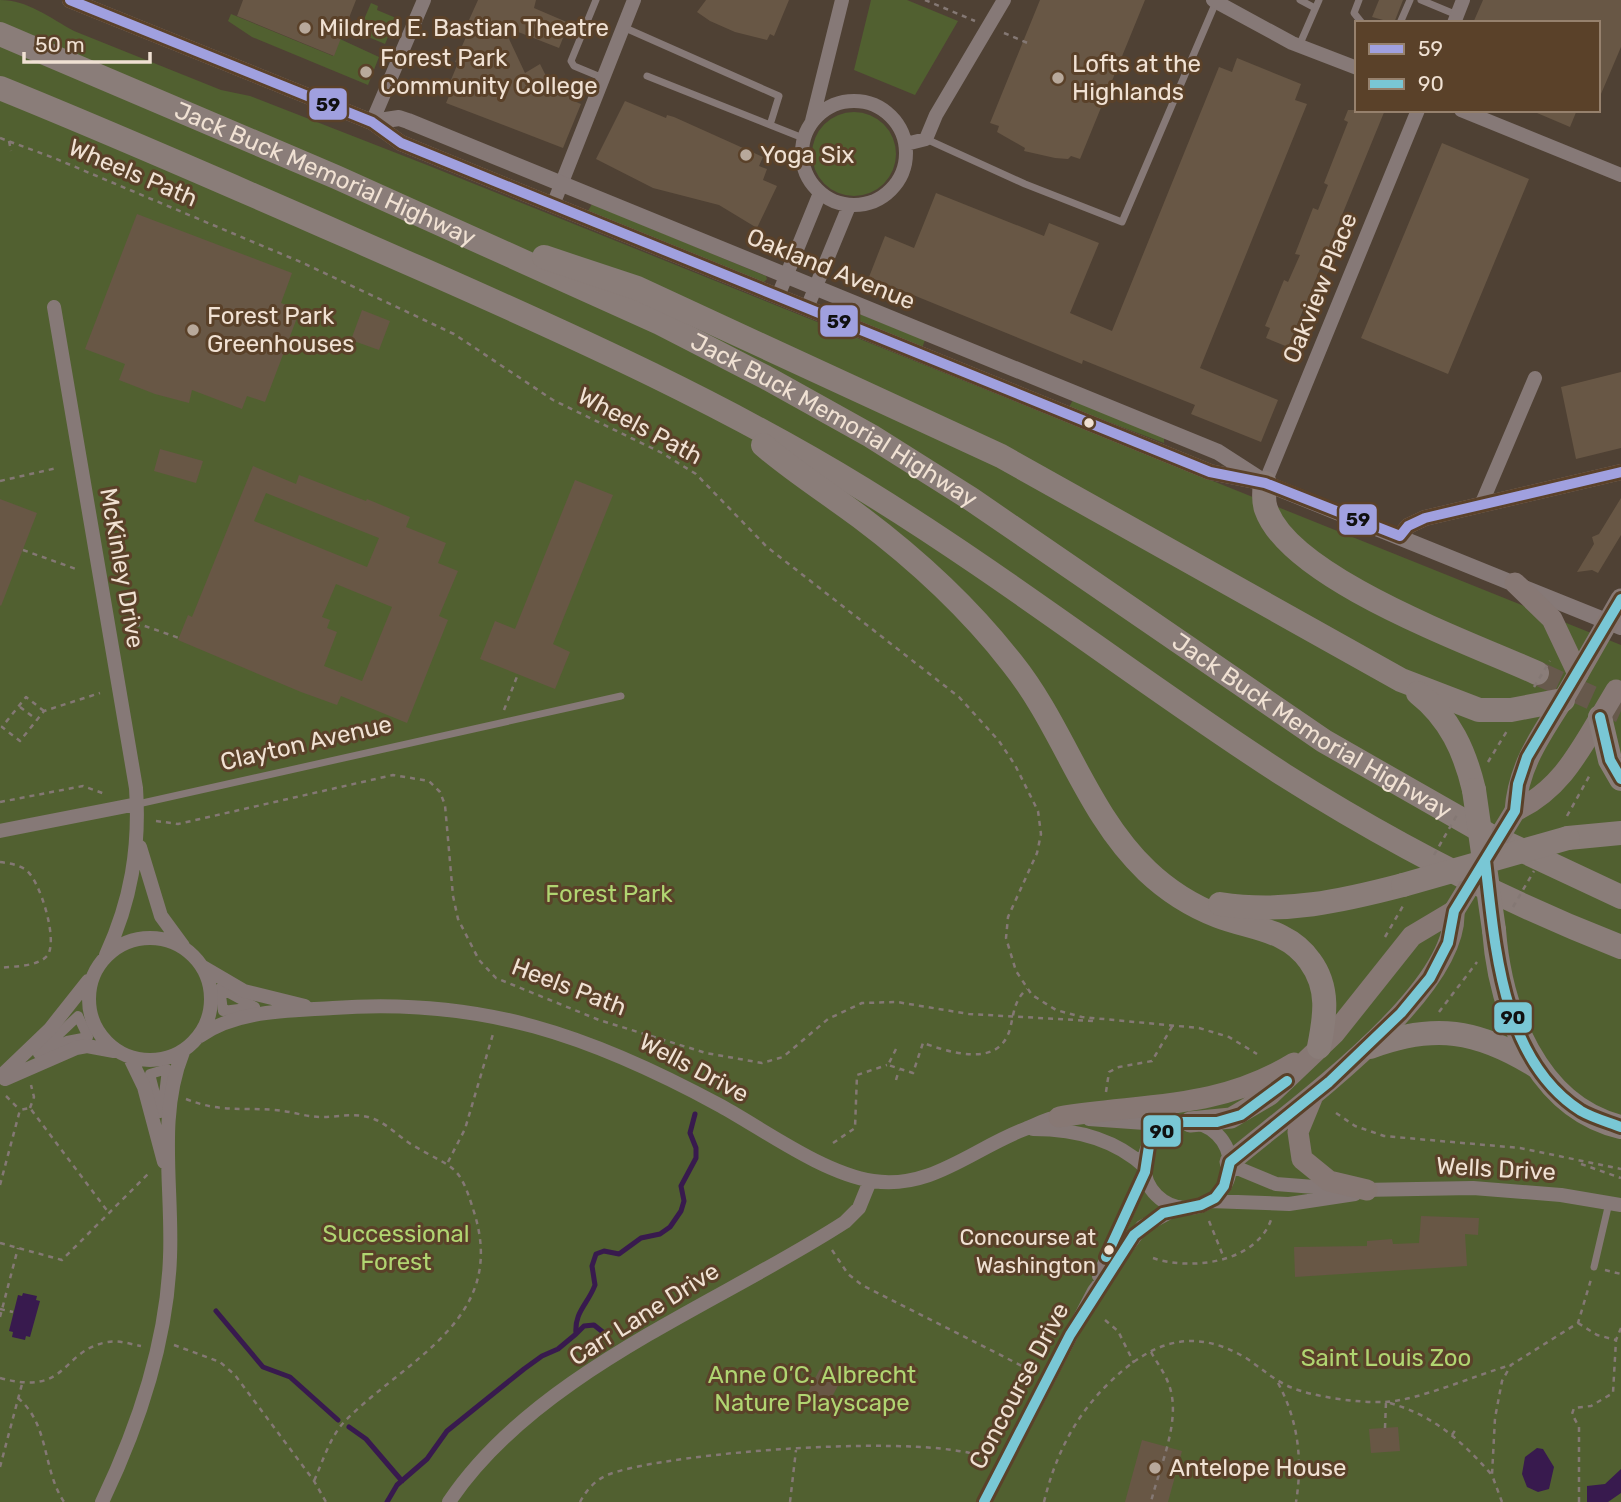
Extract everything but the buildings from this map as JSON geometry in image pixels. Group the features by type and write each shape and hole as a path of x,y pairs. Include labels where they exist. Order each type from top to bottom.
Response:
{"highway":[{"name":"Jack Buck Memorial Highway","path":"0,34 210,121 660,323 820,406 1017,529 1324,741 1486,834 1621,897"},
{"name":"Jack Buck Memorial Highway","path":"0,88 258,195 564,332 732,415 875,496 1236,743 1338,808 1482,886 1621,947"},
{"path":"470,237 559,261 637,288 1001,456 1401,680 1479,710 1511,710 1563,700"},
{"path":"732,415 778,458 862,518 925,570 990,636 1034,693 1119,840 1159,882 1197,907 1264,929 1299,946 1311,962 1323,989 1324,1022 1320,1047"},
{"path":"1265,482 1266,508 1276,525 1322,569 1367,596 1540,673"},
{"path":"1401,680 1431,703 1446,721 1465,757 1474,790 1485,860 1502,922 1509,1004 1536,1066 1550,1084 1584,1112 1621,1126"},
{"path":"1601,717 1610,760 1621,779"},
{"path":"1175,893 1235,906 1285,908 1347,900 1485,860 1566,830 1621,833"},
{"path":"1370,1047 1426,1032 1453,1032 1492,1042 1536,1066"}],"main road":[{"path":"1515,583 1552,619 1578,674"},
{"path":"1230,1164 1370,1047 1431,977 1452,940 1454,911 1515,811 1518,784 1527,757 1578,674 1614,624 1621,599"},
{"path":"1515,811 1544,795 1559,782 1618,686"},
{"path":"1182,1123 1217,1122 1241,1115 1270,1096 1352,1013 1412,936 1454,911"},
{"path":"1059,1117 1155,1108 1216,1097 1261,1081 1320,1047"},
{"path":"1319,1087 1299,1121 1299,1152 1308,1166 1329,1181 1367,1190"}],"street":[{"name":"Oakland Avenue","path":"70,0 372,122 401,143 1210,472 1265,482"},
{"path":"372,122 424,0"},
{"path":"553,205 634,0"},
{"path":"812,122 828,107 844,102 864,103 883,110 898,124 906,144 905,166 896,184 882,198 866,205 849,206 820,193 807,178 802,157 803,138 812,122 842,0"},
{"path":"906,144 926,139 936,115 1004,0"},
{"path":"1455,19 1463,0"},
{"path":"1215,1 1299,46 1355,67"},
{"name":"Oakview Place","path":"1265,482 1417,112"},
{"path":"1466,112 1621,176"},
{"name":"Oakland Avenue","path":"372,122 399,118 562,183 1218,452 1265,482 1614,624"},
{"path":"778,296 820,193"},
{"path":"807,308 849,206"},
{"name":"McKinley Drive","path":"54,307 131,748 137,804 138,839 127,901 106,955"},
{"path":"1481,505 1535,378"},
{"path":"1400,536 1416,522 1621,472"},
{"name":"Clayton Avenue","path":"0,831 137,804"},
{"name":"McKinley Drive","path":"138,839 158,908 186,950"},
{"path":"147,938 167,940 186,950 202,967 211,1001 207,1022 200,1036 183,1052 166,1059 148,1061 88,1046 76,1048 0,1079 65,1013 106,955 128,942 147,938"},
{"name":"Wells Drive","path":"202,967 257,996 320,1009"},
{"path":"96,968 88,992 90,1015 100,1035 123,1054 144,1087 169,1180"},
{"name":"Wells Drive","path":"200,1036 242,1017 320,1009 434,1006 512,1020 560,1033 641,1064 823,1163 870,1181 900,1182 936,1173 996,1141 1059,1117 1182,1123"},
{"path":"78,1016 88,1037 61,1044 37,1053 78,1016"},
{"path":"102,1502 140,1409 163,1316 170,1261 170,1096 183,1052"},
{"path":"1182,1123 1207,1127 1220,1137 1230,1164 1223,1188 1210,1201 1198,1206 1179,1207 1156,1194 1145,1169 1152,1140 1182,1123"},
{"name":"Wells Drive","path":"1028,1128 1099,1138 1117,1146 1145,1169"},
{"name":"Wells Drive","path":"1230,1164 1276,1184 1367,1190 1473,1188 1561,1195 1615,1204"},
{"name":"Concourse Drive","path":"984,1502 1094,1291 1145,1169"},
{"name":"Carr Lane Drive","path":"449,1502 489,1452 536,1411 646,1336 845,1222 859,1208 870,1181"},
{"name":"Wells Drive","path":"1210,1201 1307,1203 1367,1190"},
{"name":"Concourse Drive","path":"1094,1291 1142,1227 1179,1207"}],"lane":[{"path":"596,0 571,61 573,66 603,78"},
{"path":"1300,0 1315,8"},
{"path":"1299,46 1319,0"},
{"path":"1359,0 1354,13 1360,21"},
{"path":"1401,21 1410,0"},
{"path":"1421,0 1455,19"},
{"path":"926,139 1025,184 1122,222 1215,1"},
{"path":"623,27 779,96 770,125"},
{"path":"647,76 803,138"},
{"name":"Clayton Avenue","path":"137,804 621,696"},
{"path":"1594,1268 1615,1204"}],"path":[{"name":"Wheels Path","path":"0,138 303,264 454,334 553,400 662,453 710,485 767,547 959,697 999,741 1031,792 1041,824 1037,853 1008,917 1005,931 1011,959 1027,989 1039,1001 1056,1010 1100,1020"},
{"path":"9,141 10,150"},
{"path":"0,482 57,468"},
{"path":"23,550 76,569"},
{"path":"142,625 179,638"},
{"path":"498,723 518,674"},
{"path":"44,711 26,697 2,727 20,741 44,711 100,693"},
{"path":"19,706 37,720"},
{"path":"1487,764 1511,724"},
{"path":"1566,830 1591,773"},
{"name":"Heels Path","path":"156,821 178,824 393,775 429,781 442,795 445,805 453,896 458,919 471,949 487,970 508,984 599,1020 730,1059 762,1063 783,1057 828,1019 862,1003 897,1002 954,1013 1067,1021 1100,1020"},
{"path":"0,802 83,786 103,792"},
{"path":"1434,855 1460,810"},
{"path":"0,862 28,871 37,883 52,944 47,956 36,963 0,968"},
{"path":"1502,922 1538,865"},
{"path":"1438,1017 1439,1011 1479,959"},
{"path":"833,1143 855,1128 857,1075 888,1065 913,1073 923,1043 958,1054 985,1054 1005,1039 1016,1004 1027,989"},
{"path":"1100,1020 1174,1024 1212,1031 1257,1054"},
{"path":"1106,1098 1105,1082 1109,1072 1119,1067 1152,1061 1174,1024"},
{"path":"448,1163 465,1129 495,1029"},
{"path":"888,1065 895,1049"},
{"path":"896,1080 900,1069"},
{"path":"30,1083 34,1097 30,1108"},
{"path":"6,1096 20,1110"},
{"path":"180,1097 208,1107 233,1111 276,1110 304,1116 353,1115 373,1119 412,1145 448,1163 465,1181 481,1237 480,1270 473,1292 447,1335 345,1422 329,1446 314,1481"},
{"path":"20,1110 30,1108"},
{"path":"30,1108 109,1213"},
{"path":"0,1185 20,1110"},
{"path":"1336,1113 1355,1126 1384,1136 1520,1148 1621,1170"},
{"path":"1580,1163 1621,1178"},
{"path":"0,1243 62,1260 150,1172"},
{"path":"1153,1258 1188,1265 1224,1258 1260,1238 1273,1214"},
{"path":"1209,1221 1224,1258"},
{"path":"0,1317 18,1248"},
{"path":"832,1250 848,1274 862,1285 1030,1370"},
{"path":"1386,1402 1511,1365 1578,1323 1594,1268 1621,1274"},
{"path":"1,1309 13,1312"},
{"path":"1105,1320 1118,1331 1134,1363"},
{"path":"1578,1323 1597,1335 1616,1340"},
{"path":"1580,1502 1578,1427 1572,1414 1574,1408 1591,1406 1613,1393 1616,1340 1621,1328"},
{"path":"1044,1502 1070,1431 1097,1395 1134,1363 1178,1340 1198,1340 1244,1357 1276,1380 1298,1390 1386,1402 1431,1418 1492,1475"},
{"path":"0,1378 22,1384 52,1378 105,1343 141,1346"},
{"path":"174,1345 220,1362 235,1375 314,1481 326,1502"},
{"path":"1151,1352 1168,1382 1172,1404 1170,1428 1151,1502"},
{"path":"1502,1502 1492,1475 1495,1418 1502,1381 1511,1365"},
{"path":"1276,1380 1291,1410 1297,1432 1300,1471 1296,1502"},
{"path":"0,1467 22,1384"},
{"path":"18,1398 38,1423 58,1491 64,1502"},
{"path":"1385,1428 1386,1402"},
{"path":"1452,1435 1456,1429"},
{"path":"580,1502 599,1479 641,1465 701,1459 746,1450 934,1447 985,1457"},
{"path":"790,1502 796,1449"}],"green space":[{"name":"Forest Park","path":"0,0 29,6 74,31 221,90 250,96 427,165 1621,645 1621,1502 0,1502"},
{"path":"871,0 907,0 958,21 915,95 854,70"},
{"path":"371,3 378,6 377,10 396,18 385,44 366,36 364,39 357,36"},
{"path":"231,14 333,56 340,39 379,57 368,85 252,37 228,21"},
{"path":"854,112 877,119 889,131 896,154 889,177 877,189 854,196 831,189 819,177 812,154 819,131 831,119"},
{"path":"592,204 766,276 767,279 763,283 588,211"},
{"path":"832,303 925,340 922,348 830,309"},
{"path":"1073,400 1164,437 1164,443 1069,407"}],"shaded area":[{"path":"23,1293 37,1296 36,1300 40,1301 30,1337 26,1336 25,1340 12,1337 13,1332 9,1331 18,1295 22,1296"},
{"path":"1537,1448 1543,1449 1554,1467 1549,1489 1538,1492 1527,1487 1522,1474 1525,1457"},
{"path":"1621,1469 1621,1493 1608,1502 1587,1502 1587,1486 1605,1484"}],"waterway":[{"path":"387,1502 397,1485 427,1459 447,1431 524,1369 558,1349 576,1334 579,1314 595,1285 592,1266 596,1254 604,1251 619,1254 641,1238 660,1234 670,1227 681,1211 684,1201 681,1186 696,1158 696,1148 690,1133 695,1114"},
{"path":"216,1311 263,1367 290,1377 338,1420"},
{"path":"576,1334 584,1326 594,1325 604,1333"},
{"path":"349,1427 366,1439 402,1481"}],"tunnel":[{"path":"1537,673 1621,711"}],"transit line":[{"name":"59","path":"70,0 372,122 401,143 1210,472 1265,483 1400,536 1408,526 1425,518 1621,472"},
{"name":"90","path":"1454,911 1515,811 1518,784 1527,757 1621,599"},
{"name":"90","path":"1600,717 1610,760 1621,779"},
{"name":"90","path":"1485,860 1499,963 1518,1032 1534,1062 1554,1089 1581,1111 1621,1127"},
{"name":"90","path":"984,1502 1070,1335 1134,1235 1163,1213 1201,1205 1215,1198 1224,1186 1230,1162 1329,1082 1401,1013 1430,978 1448,943 1454,911"},
{"name":"90","path":"1106,1257 1145,1172 1149,1146 1160,1132 1183,1122 1217,1122 1241,1115 1287,1081"}],"place":[{"name":"Mildred E. Bastian Theatre","path":"305,28"},
{"name":"Forest Park Community College","path":"366,72"},
{"name":"Lofts at the Highlands","path":"1058,78"},
{"name":"Yoga Six","path":"746,155"},
{"name":"Forest Park Greenhouses","path":"193,330"},
{"name":"Concourse at Washington","path":"1109,1250"},
{"name":"Antelope House","path":"1155,1468"}],"park label":[{"name":"Successional Forest","path":"396,1248"},
{"name":"Saint Louis Zoo","path":"1386,1358"},
{"name":"Anne O’C. Albrecht Nature Playscape","path":"812,1389"}]}
